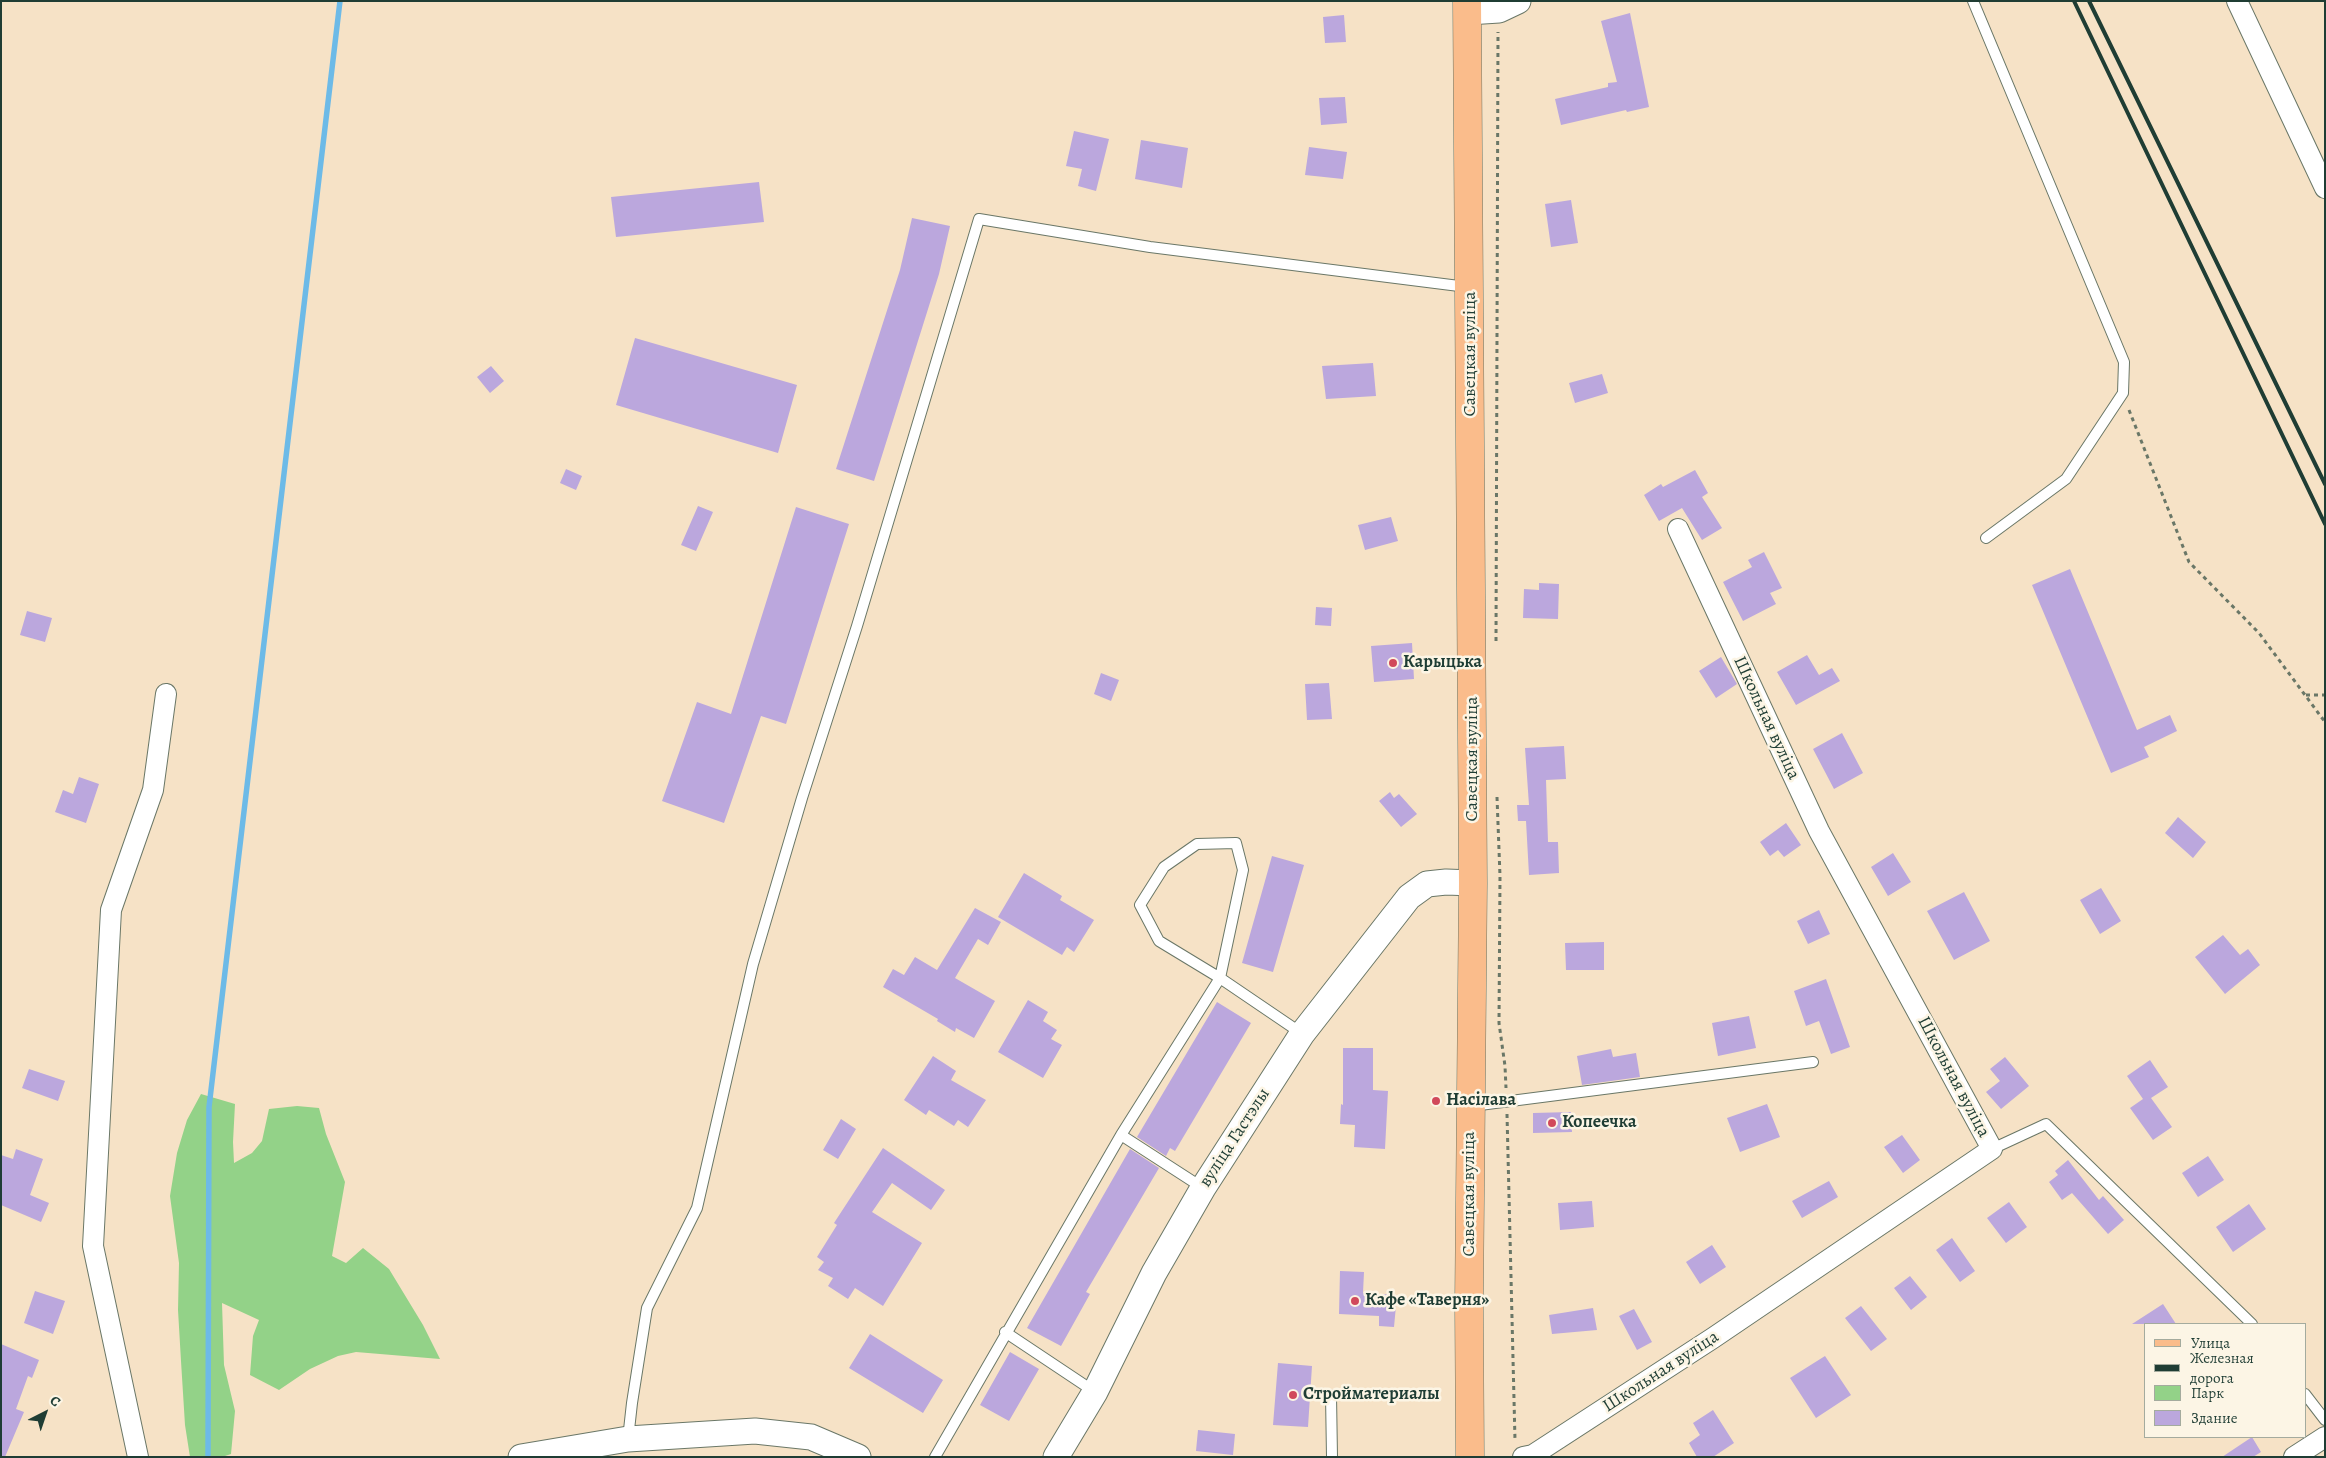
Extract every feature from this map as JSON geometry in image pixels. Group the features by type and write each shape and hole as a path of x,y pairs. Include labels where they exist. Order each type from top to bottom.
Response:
{"main road":[{"name":"Савецкая вуліца","path":"1468,6 1473,883 1470,1457"}],"street":[{"path":"2237,1 2325,188"},
{"path":"1468,6 1508,5"},
{"name":"Школьная вуліца","path":"1519,1452 1533,1455 1704,1344 1992,1149 1818,831 1678,529"},
{"path":"138,1457 93,1246 110,910 153,790 166,694"},
{"name":"вуліца Гастэлы","path":"1056,1457 1095,1392 1154,1273 1203,1188 1302,1034 1409,897 1427,884 1446,882 1473,883"},
{"path":"521,1457 628,1439 755,1431 811,1437 858,1457"},
{"path":"2294,1457 2325,1437"}],"lane":[{"path":"1973,1 2124,362 2123,393 2066,479 1986,538"},
{"path":"628,1439 647,1308 697,1208 753,964 979,219 1150,248 1470,288"},
{"path":"935,1457 1121,1135 1220,978 1243,870 1236,843 1197,844 1164,867 1140,904 1159,941 1220,978 1302,1034"},
{"path":"1471,1106 1812,1062"},
{"path":"1992,1149 2046,1124 2251,1323"},
{"path":"1121,1135 1203,1188"},
{"path":"1006,1332 1095,1392"},
{"path":"1331,1395 1332,1457"},
{"path":"2306,1395 2325,1420"}],"path":[{"path":"1496,644 1497,70 1508,5"},
{"path":"2123,393 2189,562 2258,633 2325,722"},
{"path":"2306,695 2325,695"},
{"path":"1497,788 1500,876 1499,1023 1506,1066 1519,1452"}],"green space":[{"path":"201,1094 235,1104 234,1163 252,1153 262,1141 269,1109 297,1106 319,1108 326,1134 345,1182 332,1256 346,1263 363,1248 389,1269 423,1325 440,1359 356,1352 338,1356 310,1369 279,1390 250,1375 253,1336 259,1320 222,1303 224,1365 235,1411 231,1454 222,1457 190,1457 185,1425 178,1310 179,1263 170,1196 177,1153 187,1120"}],"building":[{"path":"1630,13 1649,107 1627,112 1626,110 1561,125 1555,99 1608,87 1608,83 1617,82 1601,21"},
{"path":"1344,15 1346,42 1325,43 1323,17"},
{"path":"1345,97 1347,123 1321,125 1319,98"},
{"path":"1074,131 1109,139 1096,191 1078,186 1082,169 1066,166"},
{"path":"1141,140 1188,148 1182,188 1135,179"},
{"path":"1309,147 1347,152 1343,179 1305,175"},
{"path":"759,182 764,222 616,237 611,197"},
{"path":"1571,200 1578,243 1551,247 1545,204"},
{"path":"912,218 950,226 939,274 874,481 836,469 900,270"},
{"path":"635,338 797,385 778,453 616,405"},
{"path":"1373,363 1376,396 1326,399 1322,366"},
{"path":"491,366 504,381 490,393 477,377"},
{"path":"1602,374 1608,393 1575,403 1569,383"},
{"path":"566,469 582,476 576,490 560,483"},
{"path":"1695,470 1708,493 1702,497 1722,528 1702,540 1682,508 1659,521 1644,495 1661,484 1663,487"},
{"path":"698,506 713,512 696,551 681,545"},
{"path":"796,507 849,524 786,724 761,716 724,823 662,801 697,702 731,714"},
{"path":"1391,517 1398,541 1365,550 1358,525"},
{"path":"1764,552 1782,588 1770,593 1776,604 1743,621 1723,582 1752,567 1748,560"},
{"path":"2070,569 2137,730 2170,715 2177,731 2144,747 2149,757 2111,773 2032,585"},
{"path":"1539,583 1559,584 1558,619 1523,618 1524,589 1539,590"},
{"path":"1316,607 1332,608 1331,626 1315,625"},
{"path":"27,611 52,618 45,642 20,635"},
{"name":"Карыцька","path":"1412,643 1414,679 1374,682 1371,646"},
{"path":"1807,655 1819,675 1832,668 1840,681 1796,705 1777,672"},
{"path":"1721,657 1737,684 1716,698 1699,671"},
{"path":"1101,673 1119,680 1111,701 1094,694"},
{"path":"1329,683 1332,719 1307,720 1305,684"},
{"path":"1842,733 1863,773 1834,789 1813,749"},
{"path":"1564,746 1566,779 1546,780 1548,842 1558,842 1559,873 1529,875 1526,821 1518,821 1517,805 1529,805 1525,748"},
{"path":"79,777 99,784 86,823 55,812 63,790 73,794"},
{"path":"1390,792 1394,798 1399,794 1417,814 1401,827 1379,801"},
{"path":"2178,817 2206,842 2193,858 2165,833"},
{"path":"1786,823 1801,845 1784,857 1778,850 1770,856 1760,842"},
{"path":"1893,853 1911,882 1888,896 1871,867"},
{"path":"1272,856 1304,865 1273,972 1242,963"},
{"path":"1024,873 1062,896 1060,900 1094,920 1074,952 1067,947 1062,955 998,917"},
{"path":"2101,888 2121,921 2100,934 2080,900"},
{"path":"1964,892 1990,941 1954,960 1927,911"},
{"path":"975,908 1001,922 988,945 978,939 955,978 995,1001 974,1038 956,1028 955,1032 937,1021 938,1019 883,987 893,969 904,975 915,957 937,970"},
{"path":"1819,910 1830,934 1808,944 1797,921"},
{"path":"2223,935 2240,955 2248,949 2260,965 2225,994 2195,957"},
{"path":"1604,942 1604,970 1566,970 1565,943"},
{"path":"1826,979 1850,1047 1831,1054 1819,1021 1806,1026 1794,991"},
{"path":"1028,1000 1048,1012 1043,1021 1057,1030 1051,1039 1062,1045 1043,1078 998,1052"},
{"path":"1217,1002 1251,1023 1175,1151 1170,1148 1166,1156 1137,1137"},
{"path":"1749,1016 1756,1048 1718,1056 1712,1023"},
{"path":"1343,1048 1373,1048 1373,1090 1388,1091 1385,1149 1354,1147 1355,1125 1340,1124 1341,1104 1343,1105"},
{"path":"1611,1049 1613,1057 1636,1053 1640,1077 1582,1085 1577,1056"},
{"path":"933,1056 956,1071 951,1080 986,1100 968,1127 958,1120 954,1126 929,1110 926,1115 904,1100"},
{"path":"2005,1057 2029,1086 2001,1109 1986,1092 2000,1081 1990,1069"},
{"path":"2150,1060 2168,1087 2151,1098 2172,1127 2153,1140 2130,1108 2143,1099 2127,1076"},
{"path":"29,1069 65,1081 58,1101 22,1088"},
{"path":"1767,1104 1780,1137 1740,1152 1727,1118"},
{"name":"Копеечка","path":"1571,1112 1572,1132 1533,1133 1533,1113"},
{"path":"841,1119 856,1129 838,1159 823,1150"},
{"path":"1902,1135 1920,1160 1903,1173 1884,1147"},
{"path":"883,1148 945,1190 931,1210 892,1183 872,1212 922,1243 883,1306 855,1288 848,1299 828,1286 833,1278 818,1270 824,1262 817,1257 837,1225 834,1223"},
{"path":"16,1149 43,1159 30,1195 49,1203 41,1222 1,1205 1,1155 13,1159"},
{"path":"1130,1149 1159,1168 1086,1292 1090,1294 1061,1346 1027,1328"},
{"path":"2208,1156 2224,1180 2198,1197 2182,1173"},
{"path":"2068,1160 2099,1200 2103,1196 2124,1220 2108,1234 2072,1193 2062,1200 2049,1182 2058,1175 2055,1171"},
{"path":"1829,1181 1838,1197 1802,1218 1792,1201"},
{"path":"1592,1201 1594,1227 1560,1230 1558,1203"},
{"path":"2009,1202 2027,1227 2006,1243 1987,1218"},
{"path":"2249,1204 2266,1229 2233,1252 2216,1227"},
{"path":"1952,1238 1975,1271 1960,1282 1936,1250"},
{"path":"1712,1245 1726,1267 1700,1284 1686,1262"},
{"path":"1340,1271 1364,1272 1363,1293 1397,1295 1394,1327 1379,1326 1379,1316 1339,1314"},
{"path":"1910,1276 1927,1297 1911,1310 1894,1288"},
{"path":"35,1291 65,1301 53,1334 24,1323"},
{"path":"2163,1304 2175,1323 2144,1323 2132,1324"},
{"path":"1861,1306 1887,1339 1871,1351 1845,1318"},
{"path":"1593,1308 1597,1330 1552,1334 1549,1315"},
{"path":"1634,1309 1652,1342 1637,1350 1619,1316"},
{"path":"870,1334 943,1380 923,1413 849,1368"},
{"path":"1,1344 39,1360 32,1378 28,1376 16,1409 24,1412 5,1457 1,1457"},
{"path":"1010,1352 1039,1369 1009,1421 980,1405"},
{"path":"1825,1356 1851,1395 1816,1418 1790,1378"},
{"name":"Стройматериалы","path":"1278,1363 1312,1366 1308,1427 1273,1425"},
{"path":"1713,1410 1734,1443 1713,1457 1697,1457 1689,1443 1700,1435 1693,1423"},
{"path":"1198,1430 1235,1434 1233,1455 1196,1451"},
{"path":"2250,1438 2253,1438 2261,1452 2253,1457 2222,1457"}],"waterway":[{"path":"208,1457 209,1107 340,1"}],"railway":[{"path":"2074,1 2325,524"},
{"path":"2089,1 2325,484"}],"place":[{"name":"Карыцька","path":"1393,663"},
{"name":"Насілава","path":"1436,1101"},
{"name":"Копеечка","path":"1552,1123"},
{"name":"Кафе «Таверня»","path":"1355,1301"},
{"name":"Стройматериалы","path":"1293,1395"}]}
